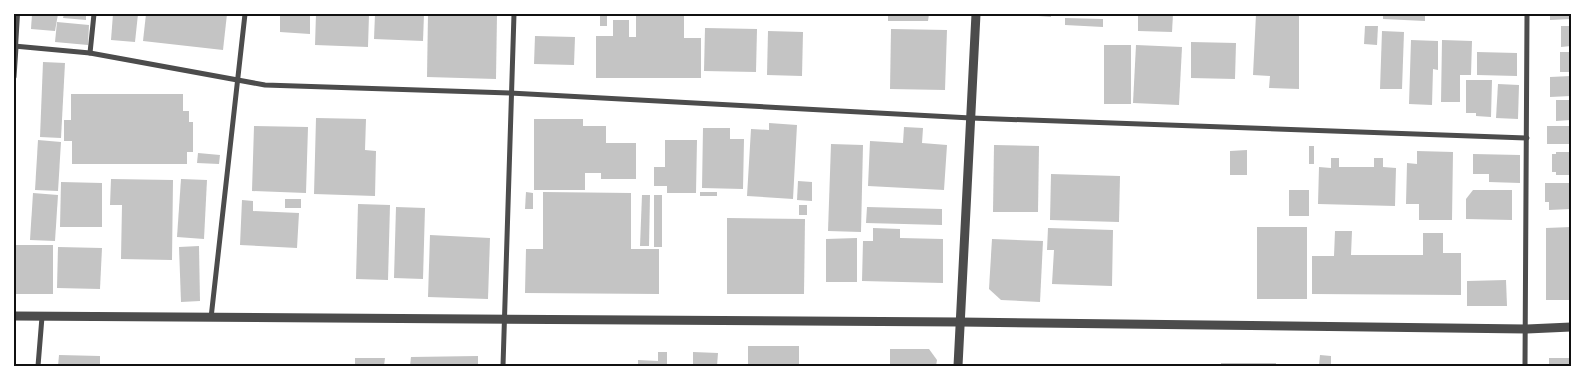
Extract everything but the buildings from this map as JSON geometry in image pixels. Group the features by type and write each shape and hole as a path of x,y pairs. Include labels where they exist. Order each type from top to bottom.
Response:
{"street":[{"path":"90,53 94,14"},
{"path":"211,318 245,14"},
{"path":"503,366 510,93 514,14"},
{"path":"958,366 976,14"},
{"path":"1525,366 1527,329 1527,14"},
{"path":"14,77 15,47 90,53 265,86 510,93 971,118 1527,138"},
{"path":"14,316 504,321 960,322 1527,329 1571,327"},
{"path":"38,366 42,316"}],"lane":[{"path":"15,47 18,14"}]}
